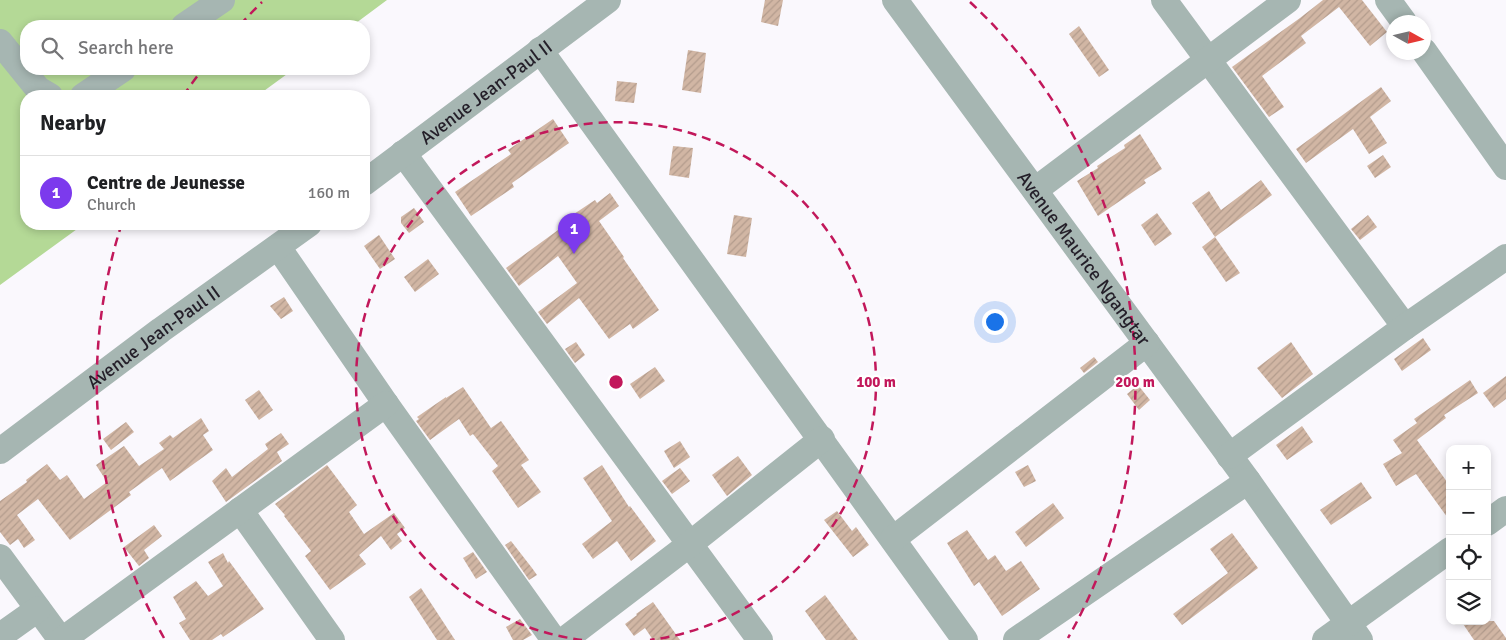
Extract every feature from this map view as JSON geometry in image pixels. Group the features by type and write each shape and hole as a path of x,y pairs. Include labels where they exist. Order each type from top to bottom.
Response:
{"street":[{"path":"193,20 222,0"},
{"name":"Avenue Jean-Paul II","path":"370,178 608,0"},
{"name":"Avenue Maurice Ngangtar","path":"895,0 1248,481 1354,632"},
{"path":"1164,0 1405,328"},
{"path":"1035,190 1288,0"},
{"path":"1388,0 1399,15"},
{"path":"0,42 20,67"},
{"path":"540,50 965,640"},
{"path":"1430,60 1506,167"},
{"path":"27,75 40,90"},
{"path":"92,90 114,75"},
{"path":"403,153 760,640"},
{"name":"Avenue Jean-Paul II","path":"0,451 160,330 301,230"},
{"path":"278,247 386,404 554,640"},
{"path":"1229,456 1506,257"},
{"path":"893,539 1146,343"},
{"path":"0,557 61,640 386,404"},
{"path":"564,640 822,440"},
{"path":"1016,640 1248,481"},
{"path":"1491,519 1506,509"},
{"path":"240,510 332,640"},
{"path":"1325,640 1354,632 1446,553"},
{"path":"0,636 38,609"}],"green space":[{"path":"0,0 387,0 360,20 20,20 20,75 286,75 265,90 20,90 20,230 76,230 0,285"}],"building":[{"path":"765,0 783,0 778,26 761,22"},
{"path":"1323,0 1362,0 1386,33 1370,46 1339,7 1301,36 1306,43 1262,76 1284,107 1269,117 1232,67"},
{"path":"1079,26 1109,70 1099,77 1069,34"},
{"path":"688,50 706,53 701,93 682,90"},
{"path":"617,81 637,83 634,103 615,101"},
{"path":"1381,87 1391,101 1370,117 1387,143 1369,154 1353,129 1306,163 1296,149"},
{"path":"553,119 569,143 512,183 514,187 471,216 455,192 511,154 508,150"},
{"path":"1140,134 1162,169 1144,180 1146,183 1098,216 1077,181 1125,148 1124,145"},
{"path":"673,146 693,148 689,178 669,175"},
{"path":"1383,155 1391,167 1375,178 1367,166"},
{"path":"1261,180 1272,195 1215,237 1192,203 1209,191 1221,210"},
{"path":"610,193 619,206 599,221 659,310 633,329 630,324 609,339 579,298 547,324 538,312 577,283 558,256 519,286 506,268 565,225 562,222 595,200 597,203"},
{"path":"414,208 424,222 409,233 401,223 401,217"},
{"path":"1157,213 1172,234 1155,246 1141,225"},
{"path":"734,215 752,218 746,257 727,254"},
{"path":"1368,215 1377,227 1360,240 1351,229"},
{"path":"379,235 395,259 380,269 364,246"},
{"path":"1215,237 1240,273 1226,282 1202,247"},
{"path":"428,259 439,274 415,292 404,277"},
{"path":"284,297 293,311 281,319 270,306"},
{"path":"1423,338 1431,350 1402,371 1394,359"},
{"path":"576,342 585,355 575,363 565,349"},
{"path":"1291,342 1313,374 1282,398 1257,368"},
{"path":"1094,357 1098,362 1084,373 1080,368"},
{"path":"655,367 665,381 640,399 630,384"},
{"path":"1506,376 1506,399 1494,408 1483,393"},
{"path":"1470,380 1478,393 1444,415 1446,418 1417,440 1446,480 1446,515 1416,474 1396,486 1383,464 1402,453 1393,440 1417,423 1414,419"},
{"path":"1138,385 1150,400 1139,410 1127,394"},
{"path":"463,387 491,428 501,421 529,460 521,465 541,492 518,508 492,471 498,466 473,434 470,436 459,419 430,440 416,421 419,419 417,417"},
{"path":"259,390 273,410 259,420 245,400"},
{"path":"201,418 209,431 203,435 213,450 170,481 162,468 129,492 131,495 70,540 38,499 17,515 35,540 24,548 18,539 10,545 0,532 0,501 27,482 26,480 47,464 60,480 67,475 84,499 107,482 96,465 124,446 139,466 164,449 159,443 170,435 173,438"},
{"path":"126,422 134,432 111,450 103,439"},
{"path":"1302,426 1313,442 1287,460 1276,445"},
{"path":"281,433 289,444 277,452 282,461 226,502 212,481 226,468 232,477 268,449 265,444"},
{"path":"680,441 690,457 674,468 664,451"},
{"path":"738,456 752,475 727,496 712,475"},
{"path":"327,465 357,505 349,512 364,534 394,513 405,528 397,534 402,541 391,550 381,536 359,555 366,564 330,590 305,556 311,551 275,504"},
{"path":"602,465 629,507 656,541 631,561 617,541 593,559 582,544 612,521 583,478"},
{"path":"1028,465 1036,481 1024,487 1015,472"},
{"path":"680,468 690,481 672,494 662,481"},
{"path":"1361,482 1372,498 1331,525 1320,510"},
{"path":"1053,503 1064,518 1026,547 1015,532"},
{"path":"837,511 852,531 856,527 869,545 853,557 824,520"},
{"path":"154,525 162,536 144,550 149,558 139,566 124,547"},
{"path":"967,530 988,560 995,555 1006,571 1021,561 1040,589 1002,616 979,582 974,586 947,543"},
{"path":"1232,533 1258,568 1182,625 1173,614 1228,573 1210,549"},
{"path":"511,541 537,575 529,580 505,545"},
{"path":"473,552 487,572 476,579 463,558"},
{"path":"223,553 228,563 229,561 264,609 223,637 221,634 212,640 190,640 179,623 186,619 173,597 196,581 208,596 223,586 208,562"},
{"path":"421,588 455,640 437,640 409,597"},
{"path":"825,595 858,640 826,640 805,611"},
{"path":"653,602 680,640 653,640 645,628 634,636 625,624"},
{"path":"520,619 532,635 523,640 513,640 506,627"},
{"path":"1491,621 1494,621 1506,638 1506,640 1474,640 1464,625 1491,625"}],"place":[{"name":"Centre de Jeunesse","path":"574,254"}]}
